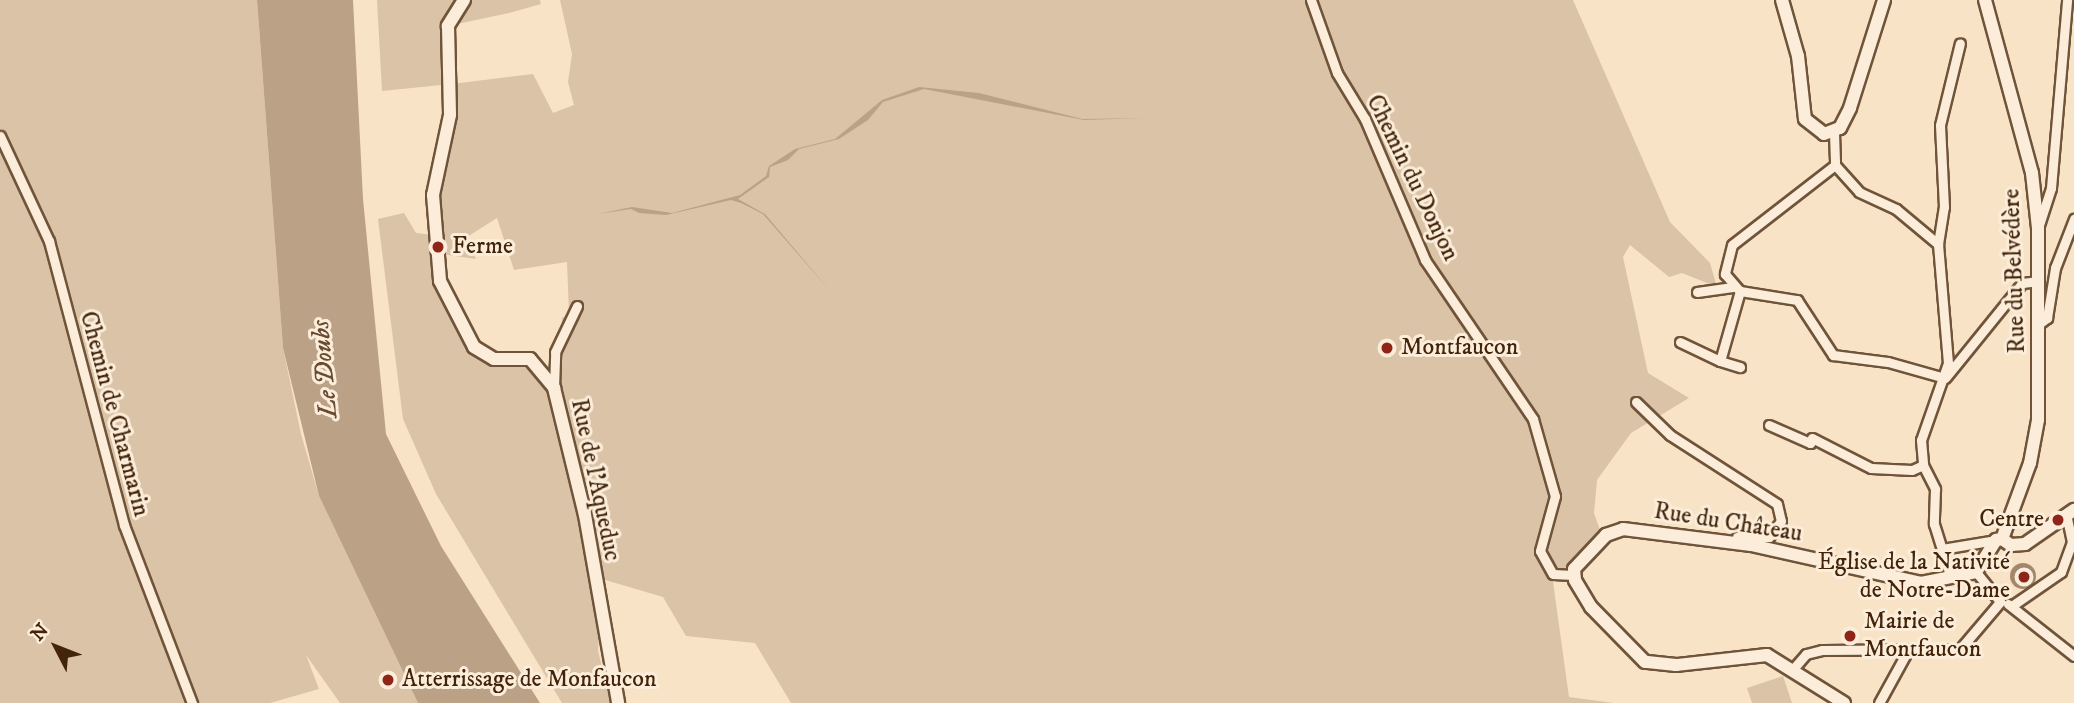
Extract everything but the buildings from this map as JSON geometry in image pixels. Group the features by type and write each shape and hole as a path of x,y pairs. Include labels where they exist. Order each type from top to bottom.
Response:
{"street":[{"name":"Rue de l'Aqueduc","path":"464,0 448,26 450,114 433,195 440,281 474,348 494,359 530,359 554,388 585,515 618,703"},
{"name":"Chemin du Donjon","path":"1311,0 1336,73 1366,119 1425,260 1533,419 1555,496 1541,551 1553,574 1573,575"},
{"path":"1884,0 1850,108 1834,133 1835,165 1858,192 1896,209 1938,244"},
{"name":"Rue du Belvédère","path":"1976,572 1999,539 2037,434 2040,323 2038,228 2032,173 1985,0"},
{"path":"2038,228 2051,188 2067,0"},
{"path":"1784,3 1805,119 1818,134 1834,133"},
{"path":"1945,378 1948,355 1938,244 1944,207 1940,125 1960,43"},
{"name":"Chemin de Charmarin","path":"0,136 49,241 124,525 192,703"},
{"path":"1720,361 1736,289 1725,274 1732,245 1835,165"},
{"path":"2040,323 2047,318 2056,268 2074,219"},
{"path":"1950,575 1934,524 1935,489 1923,465 1924,420 1945,378 2022,284 2039,281"},
{"path":"1697,292 1736,289 1797,300 1833,355 1945,378"},
{"path":"554,388 555,352 577,306"},
{"path":"1680,342 1720,361 1741,367"},
{"path":"1636,402 1660,427 1766,495 1781,511 1781,522 1769,537 1701,538"},
{"path":"1769,425 1810,443 1812,438 1871,468 1912,470 1923,465"},
{"path":"1942,549 1999,539 2011,545 2025,544 2072,514"},
{"path":"2013,605 2061,572 2072,542 2072,514"},
{"name":"Rue du Château","path":"1573,575 1606,535 1623,529 1701,538 1921,583 1950,575 1976,572"},
{"path":"1976,572 2000,602 2013,605 2074,656"},
{"path":"1573,575 1591,607 1645,662 1676,665 1767,655 1844,703"},
{"path":"1793,669 1813,651 1907,652 1959,649 2000,602"},
{"path":"1880,703 1907,652"}],"shaded area":[{"path":"0,0 257,0 283,348 301,434 319,496 418,703 340,703 306,655 319,689 270,703 0,703"},
{"path":"377,0 540,0 541,4 448,26 452,84 533,74 553,113 574,105 568,82 572,54 560,0 1573,0 1670,222 1710,263 1717,287 1682,273 1669,277 1630,245 1623,257 1648,373 1689,398 1631,433 1597,480 1594,513 1601,533 1553,582 1569,697 1614,703 791,703 755,643 686,636 663,597 602,579 598,651 611,703 562,703 436,494 403,419 378,219 404,213 416,233 434,235 451,84 382,91","holes":["497,218 514,270 567,262 569,314 562,318 561,386 547,391 537,370 526,363 479,359 446,310 434,253 476,259 467,237"]},
{"path":"1783,676 1792,703 1752,703 1747,688"}],"water":[{"name":"Le Doubs","path":"257,0 353,0 363,199 386,434 441,546 540,703 418,703 319,496 283,348"},
{"path":"919,87 979,93 1082,119 1144,118 1084,120 924,89 883,102 868,120 839,139 799,149 788,160 770,167 769,177 738,199 765,214 830,291 763,214 741,203 731,200 666,215 639,213 631,209 598,214 632,207 672,213 740,195 766,176 769,166 795,149 835,139 882,100"}],"place":[{"name":"Ferme","path":"438,247"},
{"name":"Montfaucon","path":"1387,348"},
{"name":"Centre","path":"2058,520"},
{"name":"Église de la Nativité de Notre-Dame","path":"2024,577"},
{"name":"Mairie de Montfaucon","path":"1850,636"},
{"name":"Atterrissage de Monfaucon","path":"388,680"}]}
